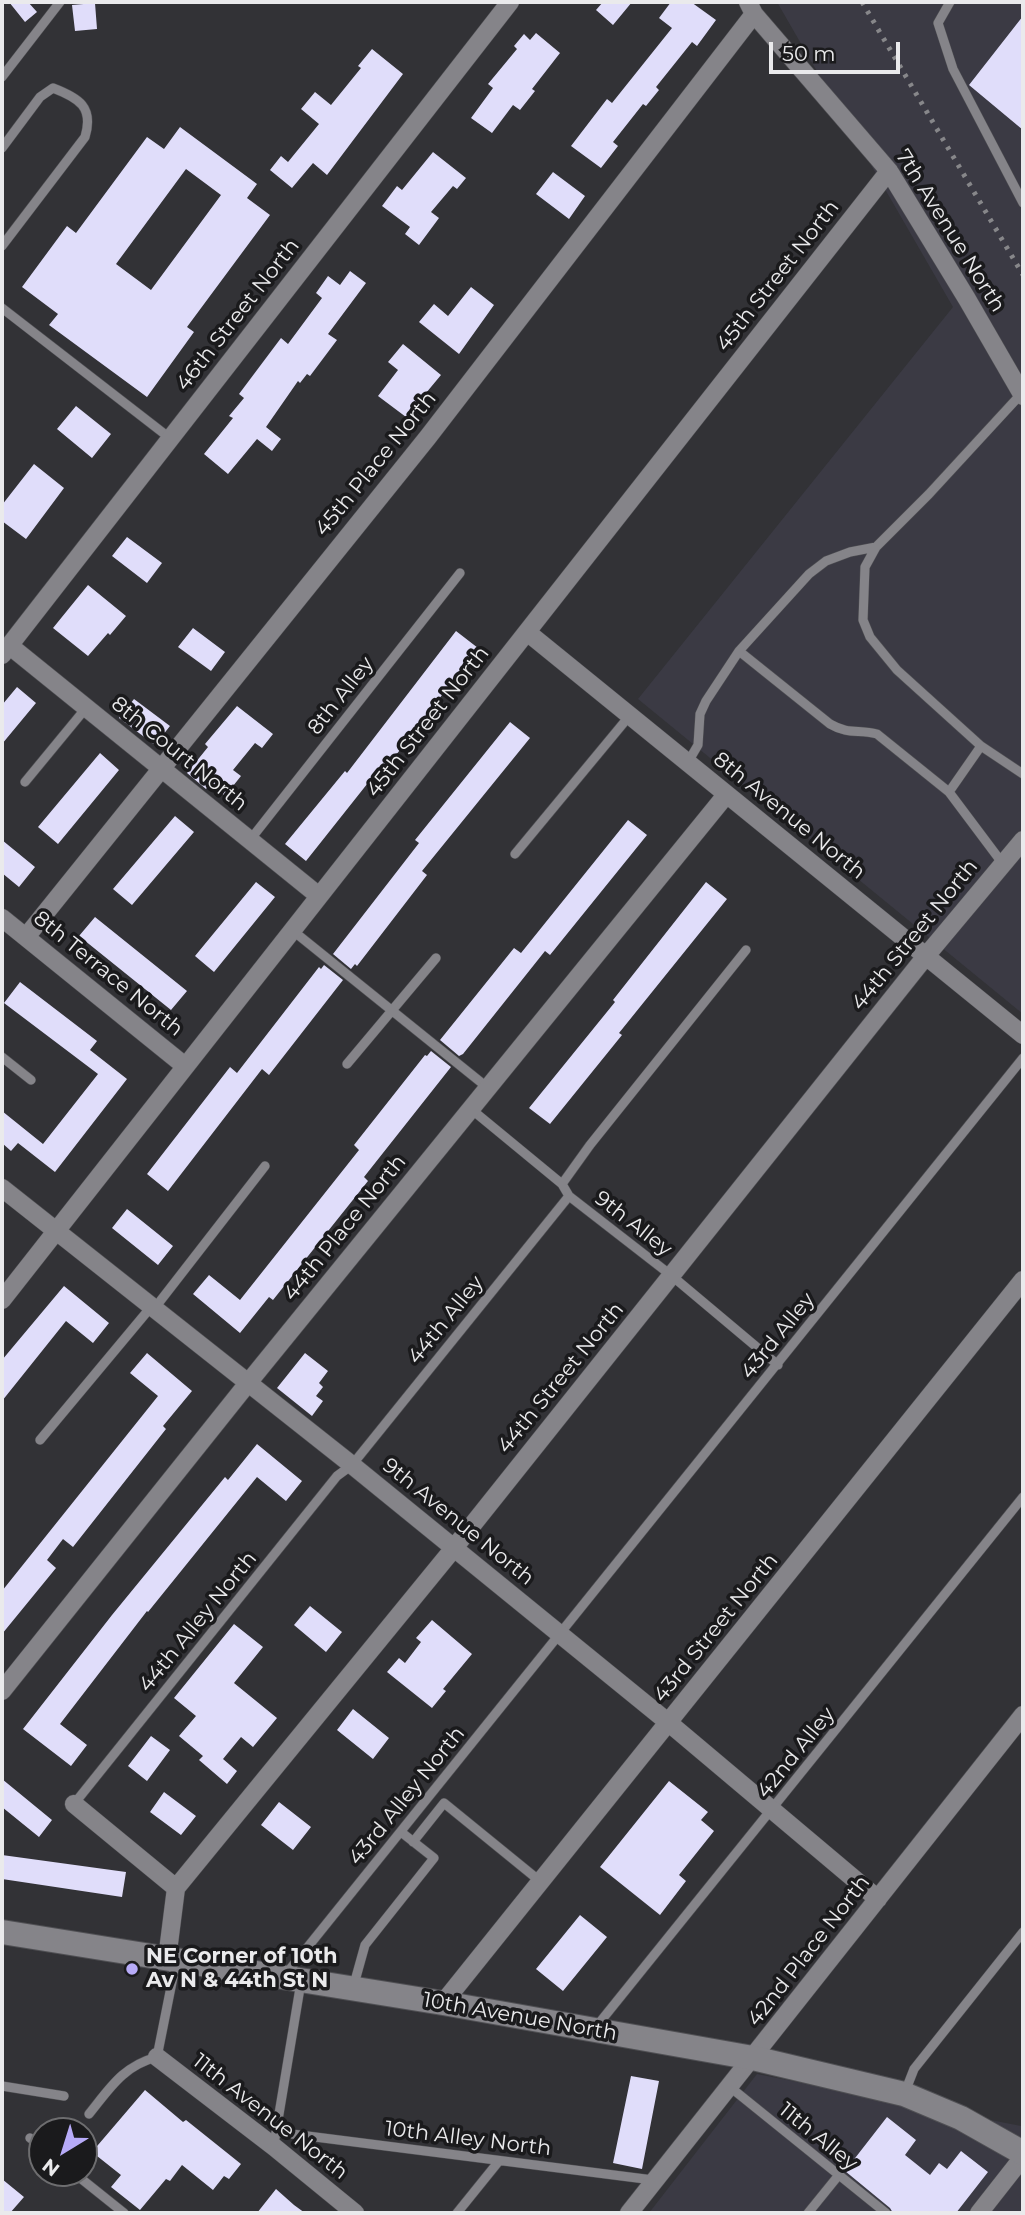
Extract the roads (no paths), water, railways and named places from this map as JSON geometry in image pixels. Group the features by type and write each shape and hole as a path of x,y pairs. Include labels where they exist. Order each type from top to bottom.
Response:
{"street":[{"name":"46th Street North","path":"6,651 510,2"},
{"name":"7th Avenue North","path":"751,8 889,171 1022,394"},
{"name":"45th Place North","path":"26,937 428,437 751,8"},
{"name":"45th Street North","path":"2,1300 889,171"},
{"name":"8th Avenue North","path":"527,632 1023,1035"},
{"name":"8th Court North","path":"6,651 86,708 319,897"},
{"name":"44th Place North","path":"2,1691 248,1383 726,795"},
{"name":"44th Street North","path":"176,1888 454,1548 926,956 1023,840"},
{"name":"8th Terrace North","path":"2,918 185,1066"},
{"name":"9th Avenue North","path":"2,1188 352,1465 669,1723 878,1899"},
{"name":"43rd Street North","path":"443,2003 1023,1280"},
{"name":"42nd Place North","path":"629,2213 1023,1715"},
{"path":"74,1804 176,1888 172,1960"},
{"name":"10th Avenue North","path":"2,1932 443,2003 753,2058 904,2094 961,2118 1023,2155"},
{"name":"11th Avenue North","path":"157,2057 275,2139 355,2213"},
{"path":"979,2213 1023,2155"}],"lane":[{"path":"2,77 60,2"},
{"path":"950,2 939,23 953,69 1023,203"},
{"path":"2,148 40,97 53,88 71,94 85,107 89,123 85,137 2,246"},
{"path":"2,308 171,439"},
{"path":"1022,394 876,547 865,567 863,620 881,654 897,670 981,746 1023,774"},
{"path":"688,762 698,745 700,714 739,650 809,574 826,561 876,547"},
{"name":"8th Alley","path":"250,840 460,573"},
{"path":"739,650 830,724 842,731 877,734 949,792 1003,864"},
{"path":"25,782 86,708"},
{"path":"515,854 631,715"},
{"path":"949,792 981,746"},
{"path":"292,930 488,1088"},
{"path":"562,1184 746,950"},
{"path":"347,1063 436,958"},
{"path":"2,1057 31,1080"},
{"name":"43rd Alley","path":"559,1635 1023,1058"},
{"name":"9th Alley","path":"471,1109 562,1184 569,1196 778,1365"},
{"path":"40,1440 153,1308 265,1166"},
{"name":"44th Alley","path":"352,1465 569,1196"},
{"name":"44th Alley North","path":"74,1804 337,1476 352,1465"},
{"name":"42nd Alley","path":"594,2030 1023,1497"},
{"name":"43rd Alley North","path":"275,2139 292,1979 401,1832 559,1635"},
{"path":"413,1842 443,1803 541,1882"},
{"path":"353,1990 365,1945 433,1858 401,1832"},
{"path":"904,2094 914,2069 1023,1932"},
{"path":"89,2113 127,2069 157,2057 172,1960"},
{"path":"2,2085 64,2096"},
{"name":"11th Alley","path":"730,2087 886,2213"},
{"name":"10th Alley North","path":"275,2139 499,2161 655,2181"},
{"path":"457,2213 499,2161"},
{"path":"808,2213 838,2176"},
{"path":"92,2187 124,2213"}],"railway":[{"path":"862,2 1023,275"}],"place":[{"name":"NE Corner of 10th Av N & 44th St N","path":"132,1969"}]}
